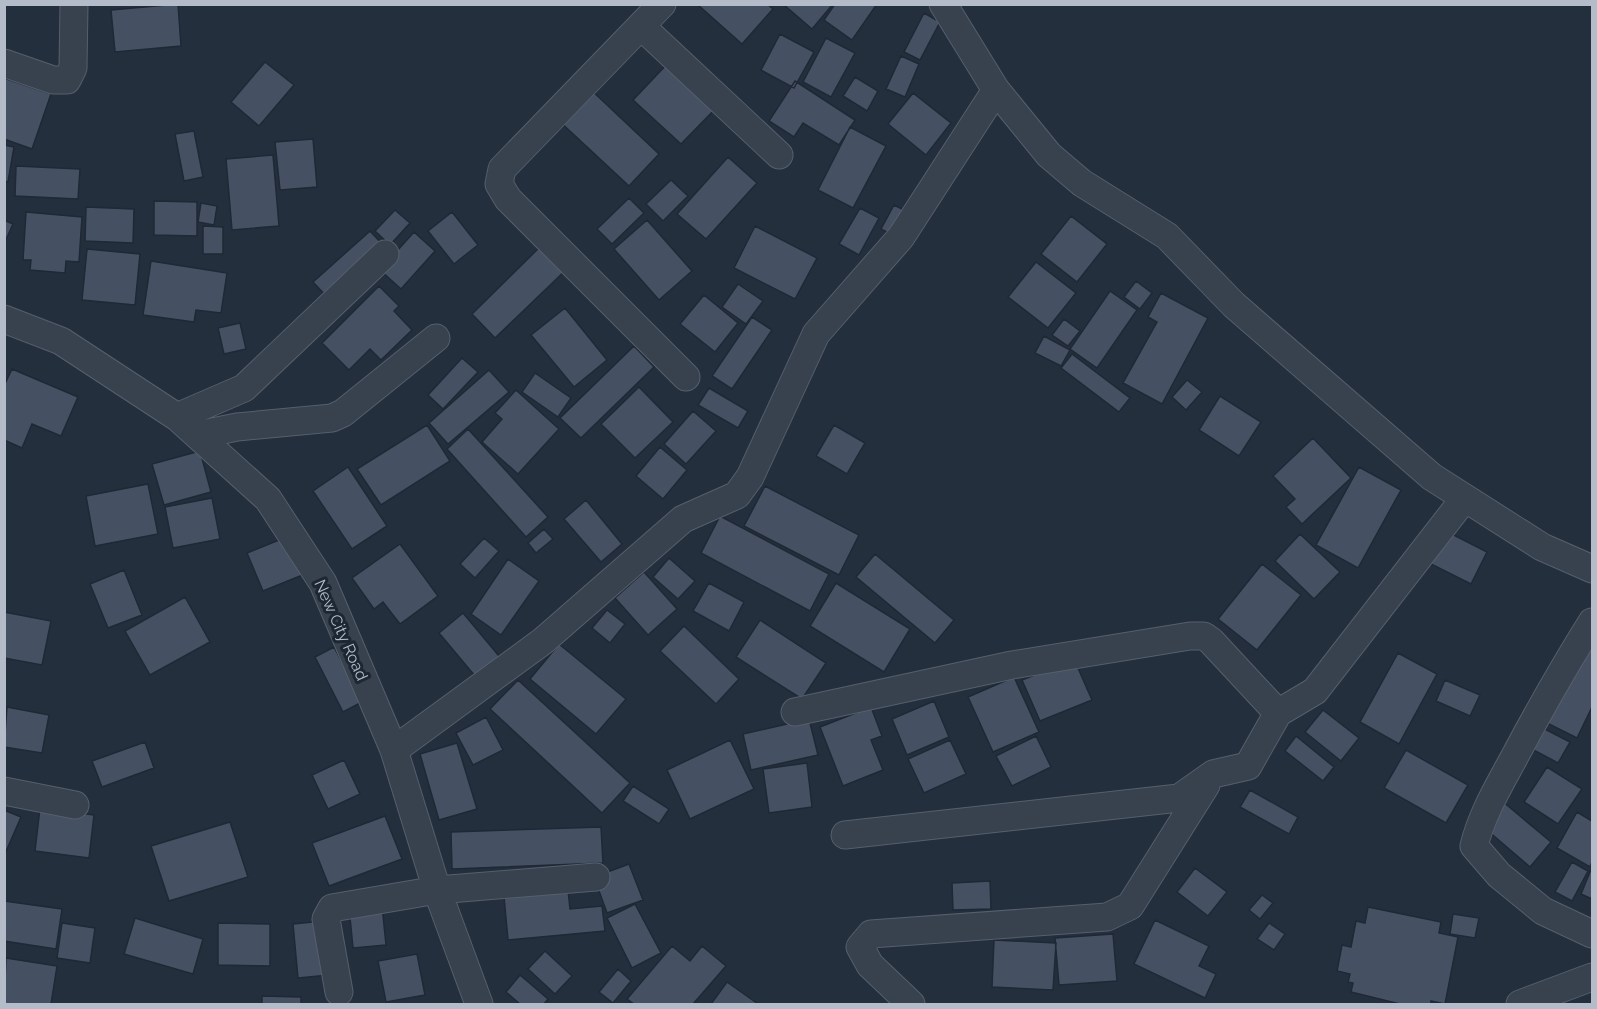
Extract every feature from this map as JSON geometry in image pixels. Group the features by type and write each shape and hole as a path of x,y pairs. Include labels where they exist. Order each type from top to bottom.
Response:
{"street":[{"path":"4,63 53,80 67,80 73,68 74,4"},
{"path":"662,4 502,170 499,184 508,199 686,377"},
{"path":"943,4 996,90 1049,154 1082,183 1167,236 1234,305 1432,477 1542,547 1593,569"},
{"path":"641,26 779,155"},
{"path":"394,750 543,641 683,519 737,495 750,477 816,334 901,237 996,90"},
{"path":"177,417 244,388 385,254"},
{"name":"New City Road","path":"4,318 61,341 177,417 268,499 323,583 394,750 437,890 479,1005"},
{"path":"198,435 237,427 332,418 343,412 436,338"},
{"path":"845,835 1179,798 1213,774 1248,766 1278,713 1315,691 1464,499"},
{"path":"1593,622 1561,670 1489,804 1480,823 1474,846 1499,875 1543,911 1593,934"},
{"path":"795,712 1012,665 1190,636 1204,636 1278,713"},
{"path":"911,1005 870,965 860,947 871,933 1107,917 1130,906 1213,774"},
{"path":"4,791 75,805"},
{"path":"339,992 326,919 332,908 437,890 596,877"},
{"path":"1520,1005 1593,976"}],"building":[{"path":"178,4 181,46 115,52 111,10"},
{"path":"697,4 767,4 773,9 742,44"},
{"path":"783,4 833,4 812,29"},
{"path":"835,4 877,4 852,40 824,20"},
{"path":"924,13 940,22 920,60 904,52"},
{"path":"780,34 814,52 794,88 761,70"},
{"path":"826,38 855,53 831,97 803,82"},
{"path":"901,56 919,64 905,97 886,89"},
{"path":"670,61 718,106 681,144 633,100"},
{"path":"265,62 294,85 259,126 231,102"},
{"path":"855,77 878,91 867,111 843,96"},
{"path":"4,78 51,94 32,149 4,139"},
{"path":"795,81 855,120 839,145 803,123 794,137 769,121"},
{"path":"588,87 659,154 629,186 557,119"},
{"path":"913,93 951,123 926,155 888,124"},
{"path":"850,127 886,146 853,208 818,190"},
{"path":"194,131 203,177 184,181 175,134"},
{"path":"313,139 317,187 280,190 275,142"},
{"path":"4,145 14,147 8,182 4,181"},
{"path":"273,155 279,226 232,230 226,159"},
{"path":"728,157 757,183 706,239 677,214"},
{"path":"16,166 80,169 78,199 15,196"},
{"path":"671,180 688,196 663,221 646,204"},
{"path":"629,198 644,213 612,244 597,229"},
{"path":"154,201 197,202 197,236 154,235"},
{"path":"201,203 217,206 214,225 198,222"},
{"path":"894,205 908,212 894,236 881,229"},
{"path":"86,207 134,209 133,243 85,241"},
{"path":"860,208 879,218 859,255 839,244"},
{"path":"395,210 410,223 390,245 375,231"},
{"path":"26,212 82,217 79,262 66,261 65,273 30,270 31,260 23,260"},
{"path":"452,212 478,245 454,264 428,231"},
{"path":"1071,216 1107,244 1077,282 1041,254"},
{"path":"4,220 13,224 4,244"},
{"path":"647,220 692,271 659,300 614,249"},
{"path":"203,226 223,227 223,254 203,254"},
{"path":"755,226 817,258 795,299 734,268"},
{"path":"370,231 385,247 328,298 313,282"},
{"path":"414,232 435,251 401,289 380,270"},
{"path":"546,241 570,266 495,338 472,314"},
{"path":"87,249 140,254 135,305 82,300"},
{"path":"151,261 227,273 221,313 196,310 194,322 143,315"},
{"path":"1036,262 1076,293 1048,328 1008,297"},
{"path":"1136,281 1152,293 1140,309 1124,297"},
{"path":"738,284 763,301 746,324 722,307"},
{"path":"379,286 399,306 394,311 412,330 381,360 370,349 349,370 322,343"},
{"path":"1110,291 1137,310 1097,368 1070,349"},
{"path":"1161,293 1208,318 1162,404 1123,383 1157,322 1148,317"},
{"path":"704,295 738,323 715,352 680,324"},
{"path":"565,308 607,360 574,387 531,335"},
{"path":"752,317 772,330 732,389 712,376"},
{"path":"1064,319 1080,331 1068,346 1052,335"},
{"path":"240,323 246,349 224,354 218,328"},
{"path":"1044,336 1070,350 1061,366 1035,353"},
{"path":"634,346 654,367 581,438 560,418"},
{"path":"1072,354 1130,398 1119,412 1061,368"},
{"path":"462,358 478,372 443,409 428,395"},
{"path":"12,369 78,397 61,436 32,424 22,448 4,440 4,386"},
{"path":"489,370 509,392 448,444 429,423"},
{"path":"535,373 571,398 558,417 522,392"},
{"path":"1187,380 1202,392 1186,410 1172,397"},
{"path":"639,387 673,422 635,458 601,424"},
{"path":"709,388 748,411 738,428 698,405"},
{"path":"516,390 559,429 518,474 482,442 502,419 495,413"},
{"path":"1220,396 1261,422 1239,456 1199,430"},
{"path":"693,411 716,431 686,464 664,444"},
{"path":"427,425 450,461 381,505 357,469"},
{"path":"834,425 865,443 847,474 816,456"},
{"path":"468,429 548,517 526,537 447,449"},
{"path":"1313,438 1351,478 1302,524 1286,507 1295,499 1273,476"},
{"path":"660,447 687,470 663,499 636,476"},
{"path":"200,451 211,492 164,505 152,464"},
{"path":"348,467 387,526 352,549 313,491"},
{"path":"1359,467 1401,490 1358,568 1316,545"},
{"path":"148,484 158,534 95,546 86,496"},
{"path":"765,486 859,535 839,575 744,526"},
{"path":"212,498 220,539 173,548 165,507"},
{"path":"586,500 622,544 601,562 564,519"},
{"path":"720,516 829,574 810,611 701,553"},
{"path":"544,529 553,539 536,553 528,543"},
{"path":"1442,529 1487,552 1471,584 1425,561"},
{"path":"1300,534 1340,572 1314,599 1275,561"},
{"path":"289,536 305,574 263,591 247,553"},
{"path":"484,538 499,551 475,578 460,564"},
{"path":"400,544 438,596 400,624 383,602 374,609 352,578"},
{"path":"875,554 954,620 935,643 856,577"},
{"path":"669,558 695,581 678,599 653,577"},
{"path":"508,559 539,581 501,635 471,614"},
{"path":"1262,564 1301,595 1257,650 1218,619"},
{"path":"124,570 142,615 108,628 90,584"},
{"path":"644,572 677,609 648,635 615,598"},
{"path":"709,583 744,602 729,631 693,611"},
{"path":"836,583 910,629 884,672 810,626"},
{"path":"185,597 210,642 150,675 125,631"},
{"path":"607,610 625,624 610,643 592,628"},
{"path":"4,612 51,621 42,665 4,658"},
{"path":"463,613 504,662 480,682 439,633"},
{"path":"760,620 826,663 802,699 736,657"},
{"path":"684,626 739,679 716,704 660,651"},
{"path":"1592,630 1592,707 1577,738 1543,721"},
{"path":"559,644 626,699 596,734 530,679"},
{"path":"334,647 362,702 343,712 315,657"},
{"path":"1398,653 1437,674 1399,744 1360,722"},
{"path":"1074,659 1092,700 1040,721 1022,680"},
{"path":"1014,677 1039,732 993,752 968,697"},
{"path":"518,680 630,783 602,813 490,709"},
{"path":"1445,680 1480,695 1470,716 1436,701"},
{"path":"934,701 949,737 907,755 892,719"},
{"path":"7,707 49,715 42,753 4,747"},
{"path":"871,707 882,736 871,740 883,770 843,786 820,727"},
{"path":"1323,710 1359,738 1341,761 1305,732"},
{"path":"486,717 503,750 473,765 456,733"},
{"path":"809,719 818,755 751,770 743,734"},
{"path":"1537,725 1570,742 1558,763 1526,746"},
{"path":"1036,736 1051,767 1012,786 996,756"},
{"path":"1296,736 1334,767 1323,781 1285,751"},
{"path":"730,740 754,789 690,819 667,770"},
{"path":"950,740 966,774 924,793 908,759"},
{"path":"145,742 154,768 102,787 92,761"},
{"path":"457,743 477,809 439,820 420,754"},
{"path":"1406,750 1468,785 1446,823 1384,788"},
{"path":"344,760 360,794 328,809 312,775"},
{"path":"807,763 812,807 769,813 763,769"},
{"path":"1547,767 1582,789 1558,824 1524,802"},
{"path":"633,786 669,809 659,824 623,801"},
{"path":"1250,790 1298,817 1289,834 1240,807"},
{"path":"1502,801 1551,842 1530,867 1481,825"},
{"path":"40,808 94,815 89,858 35,851"},
{"path":"4,810 21,817 4,856"},
{"path":"1577,812 1592,821 1590,867 1557,848"},
{"path":"385,816 402,859 329,886 312,843"},
{"path":"230,822 248,877 169,901 151,846"},
{"path":"601,827 603,863 452,869 451,832"},
{"path":"1572,862 1588,871 1572,901 1555,892"},
{"path":"629,864 643,900 607,913 594,877"},
{"path":"1592,867 1592,899 1581,894"},
{"path":"1195,868 1227,892 1208,916 1177,892"},
{"path":"567,880 570,909 602,906 605,931 508,940 503,886"},
{"path":"990,881 991,909 953,910 952,883"},
{"path":"1262,895 1273,903 1260,919 1249,910"},
{"path":"4,901 62,909 56,949 4,941"},
{"path":"635,904 661,953 632,968 607,918"},
{"path":"382,905 386,945 353,948 349,907"},
{"path":"1368,907 1441,922 1439,933 1458,937 1445,1004 1431,1001 1431,1004 1400,1004 1351,992 1353,983 1348,982 1350,974 1337,971 1342,945 1351,947 1356,921 1365,923"},
{"path":"1453,914 1479,918 1475,938 1450,934"},
{"path":"135,918 203,939 193,974 124,954"},
{"path":"1155,920 1209,946 1199,966 1216,974 1205,998 1134,964"},
{"path":"323,921 329,975 298,978 293,924"},
{"path":"62,923 95,928 90,963 57,958"},
{"path":"218,923 270,924 270,966 218,965"},
{"path":"1269,923 1285,934 1274,950 1257,939"},
{"path":"1113,934 1117,981 1059,985 1055,938"},
{"path":"994,940 1056,943 1053,990 992,987"},
{"path":"672,946 690,961 702,946 726,966 693,1004 634,1004 627,999"},
{"path":"545,951 572,976 555,994 528,969"},
{"path":"417,954 425,995 386,1002 378,961"},
{"path":"6,958 57,966 51,1004 4,1004"},
{"path":"618,969 631,981 613,1003 599,992"},
{"path":"520,975 548,999 544,1004 520,1004 506,992"},
{"path":"727,982 758,1004 711,1004"},
{"path":"262,996 301,997 301,1004 262,1004"}]}
